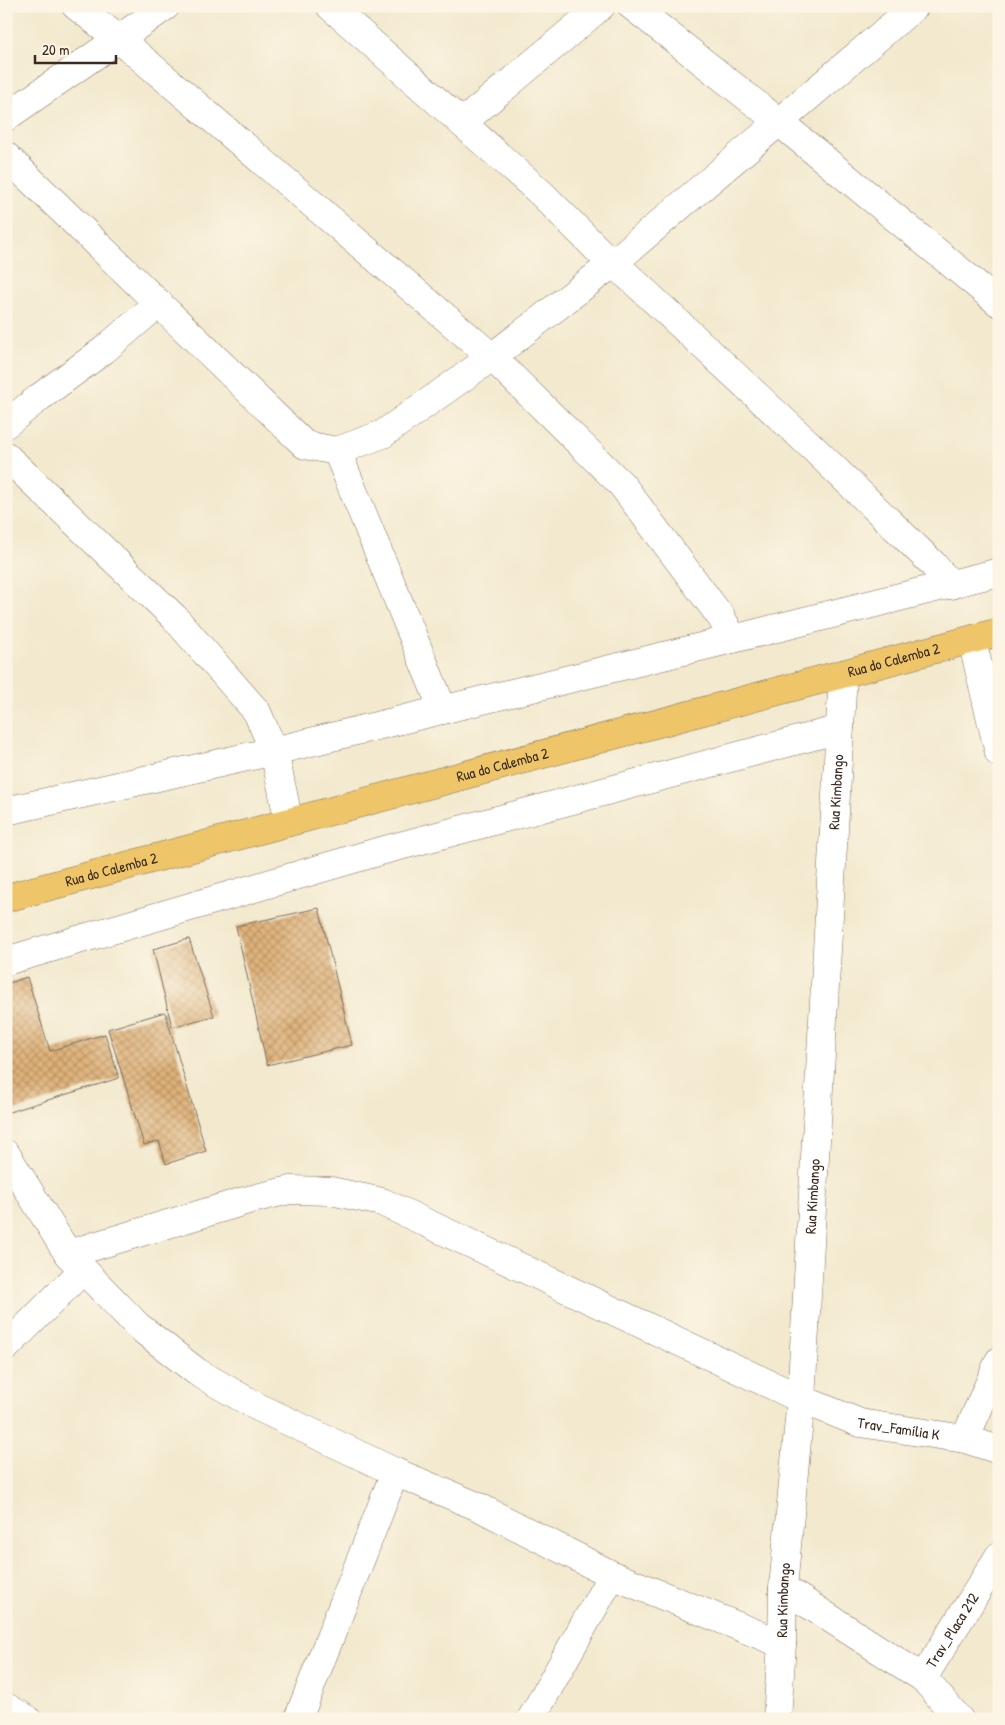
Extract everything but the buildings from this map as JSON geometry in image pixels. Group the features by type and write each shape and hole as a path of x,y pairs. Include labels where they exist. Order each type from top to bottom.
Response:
{"main road":[{"name":"Rua do Calemba 2","path":"6,898 999,632"}],"street":[{"path":"76,6 118,39 492,357 622,485 721,617 733,640"},
{"path":"6,117 166,6"},
{"path":"330,6 542,194 612,264 635,282 820,454 932,563 951,585"},
{"path":"462,123 601,6"},
{"path":"632,6 779,122 999,303"},
{"path":"6,156 305,445 337,451 383,434 492,357 612,264 915,6"},
{"path":"6,424 104,350 159,303"},
{"path":"337,451 443,710"},
{"path":"6,456 174,617 257,712 274,751 289,822"},
{"path":"6,811 274,751 733,640 999,572"},
{"path":"972,640 999,753"},
{"name":"Rua Kimbango","path":"777,1719 782,1644 783,1588 801,1400 843,674"},
{"path":"6,961 377,852 840,729"},
{"path":"6,1154 75,1262 138,1326 197,1372 256,1406 395,1472 479,1507 612,1575 782,1644"},
{"name":"Trav_Família K","path":"75,1262 248,1200 290,1190 331,1191 382,1202 801,1400 860,1423 965,1439 999,1450"},
{"path":"6,1347 75,1262"},
{"path":"965,1439 999,1361"},
{"path":"298,1719 395,1472"},
{"name":"Trav_Placa 212","path":"923,1678 999,1556"},
{"path":"531,1719 612,1575"},
{"path":"783,1588 923,1678 959,1719"},
{"path":"6,1707 27,1719"}]}
